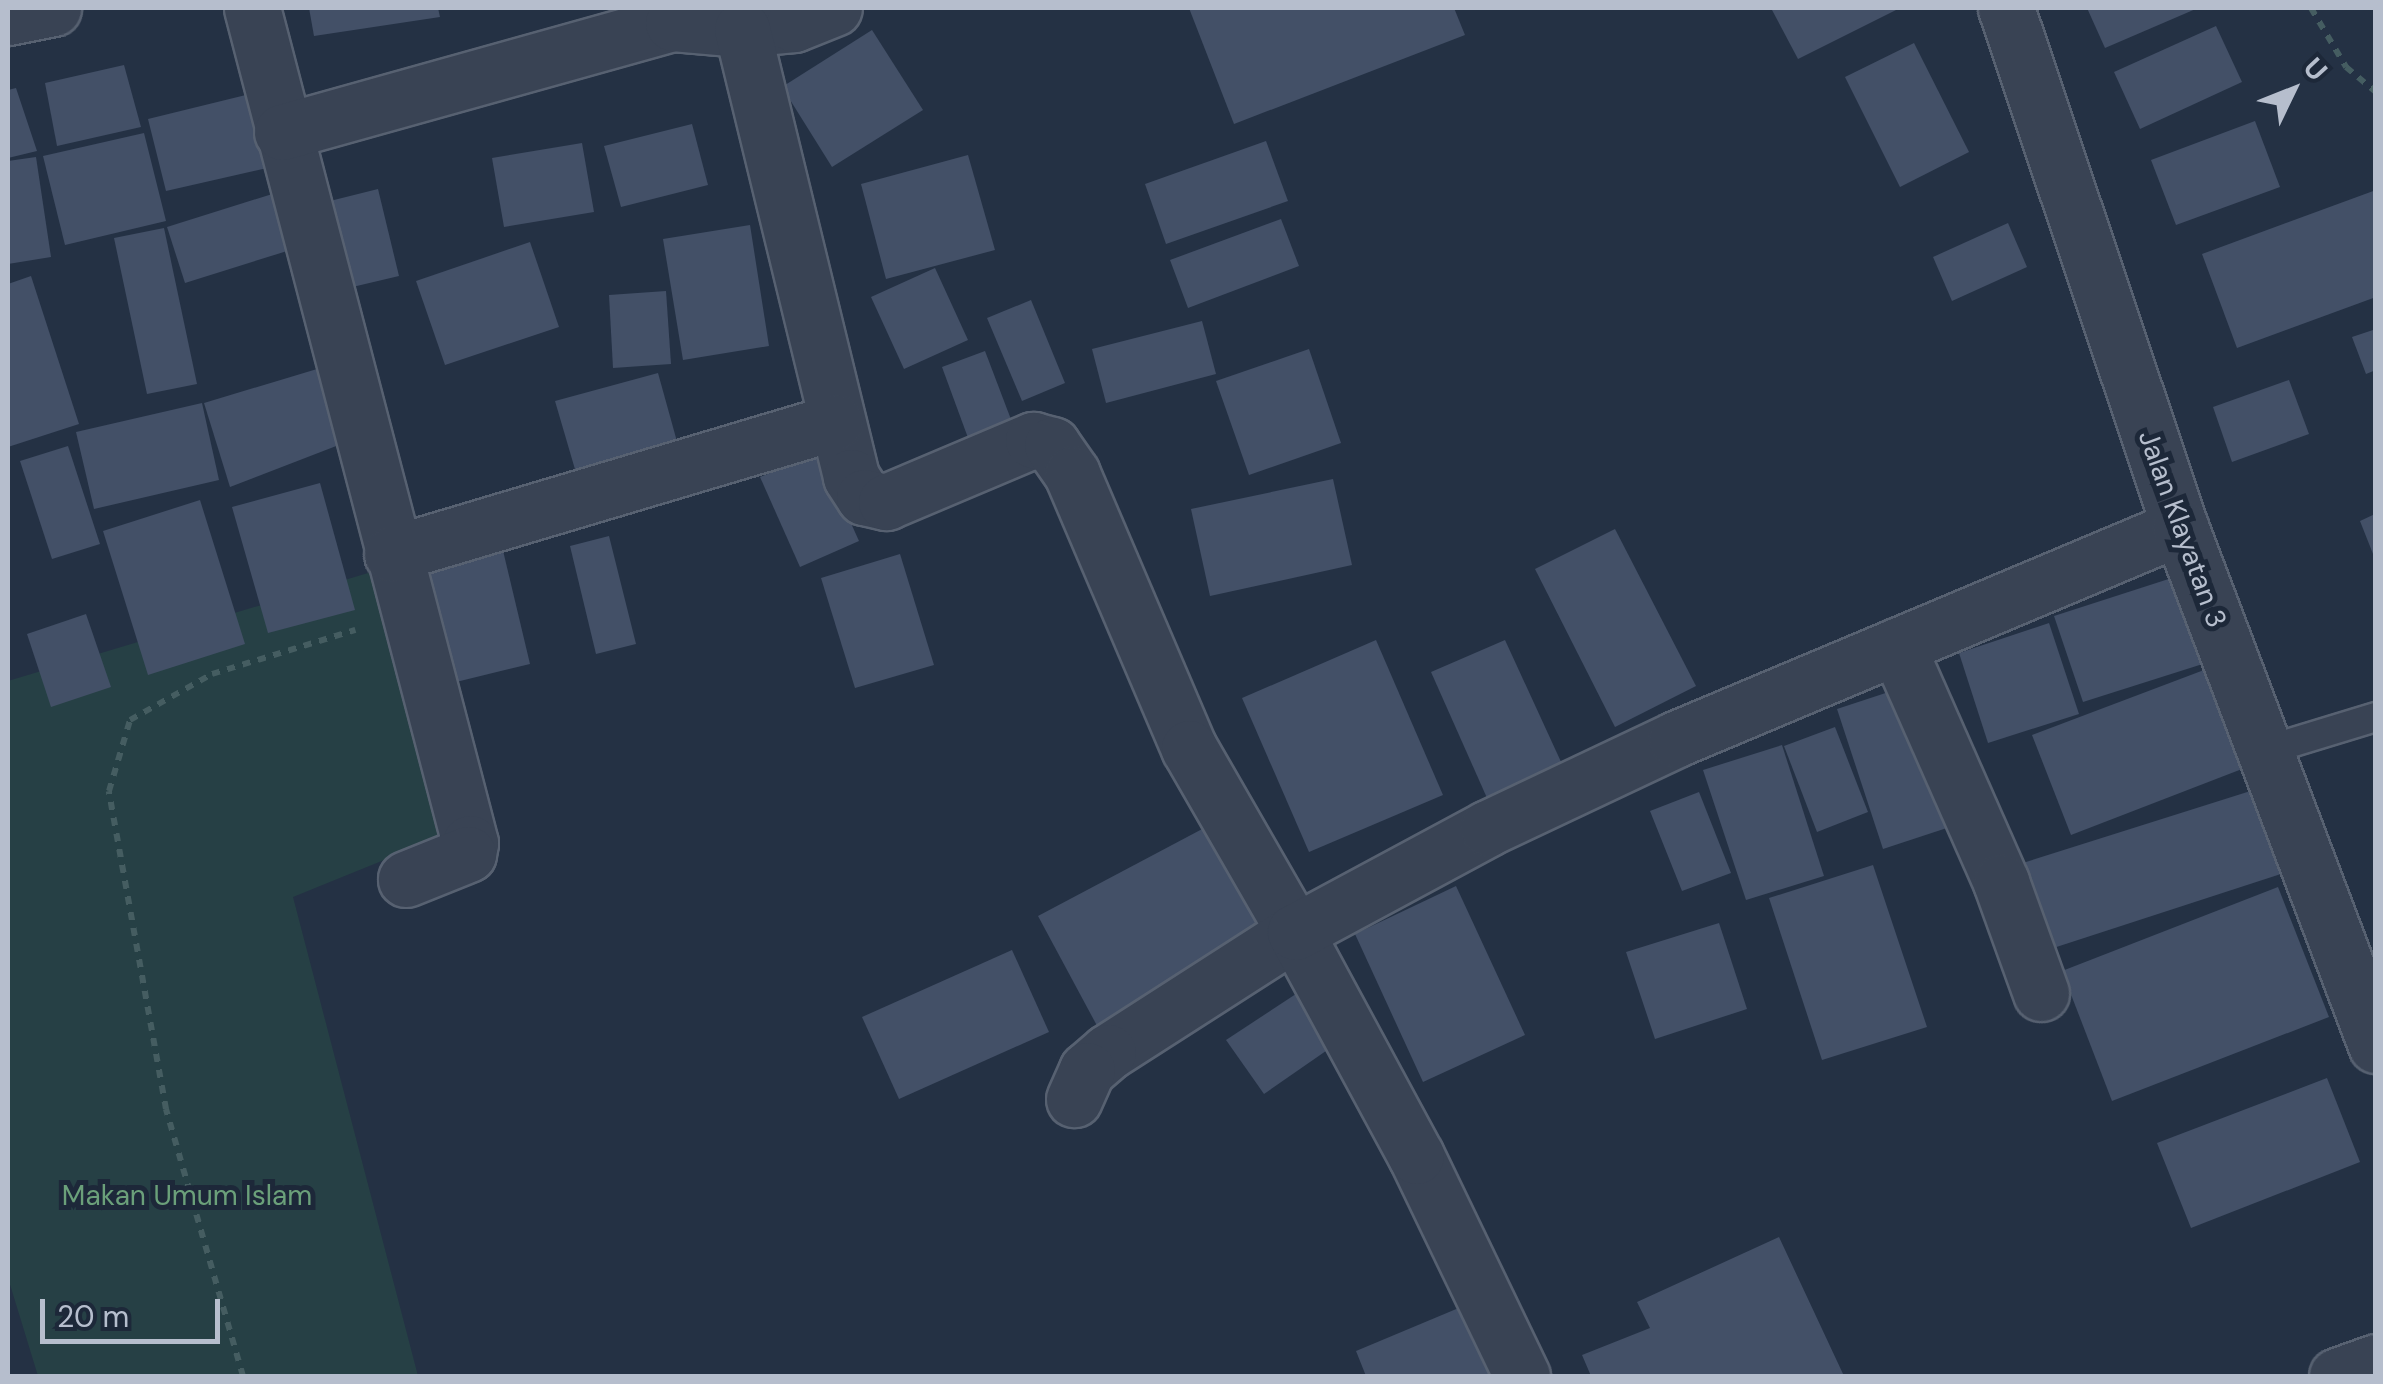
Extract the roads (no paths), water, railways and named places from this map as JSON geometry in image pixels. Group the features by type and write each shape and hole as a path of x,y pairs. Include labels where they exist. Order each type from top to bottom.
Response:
{"street":[{"path":"8,16 53,8"},
{"path":"252,8 282,132 341,335 392,554 470,843 468,854 406,879"},
{"path":"282,132 673,23 742,29 794,24 834,8"},
{"name":"Jalan Klayatan 3","path":"2006,8 2180,526 2264,752 2360,949 2376,1045"},
{"path":"742,29 851,478 864,498 882,502 1032,440 1052,445 1072,474 1189,748 1295,932 1416,1156 1522,1376"},
{"path":"392,554 836,422"},
{"path":"1074,1100 1087,1070 1108,1052 1295,932 1488,828 1676,739 2180,526"},
{"path":"1898,646 2000,882 2040,994"},
{"path":"2337,1376 2376,1362"}],"lane":[{"path":"2264,752 2376,716"}],"park label":[{"name":"Makan Umum Islam","path":"187,1196"}]}
